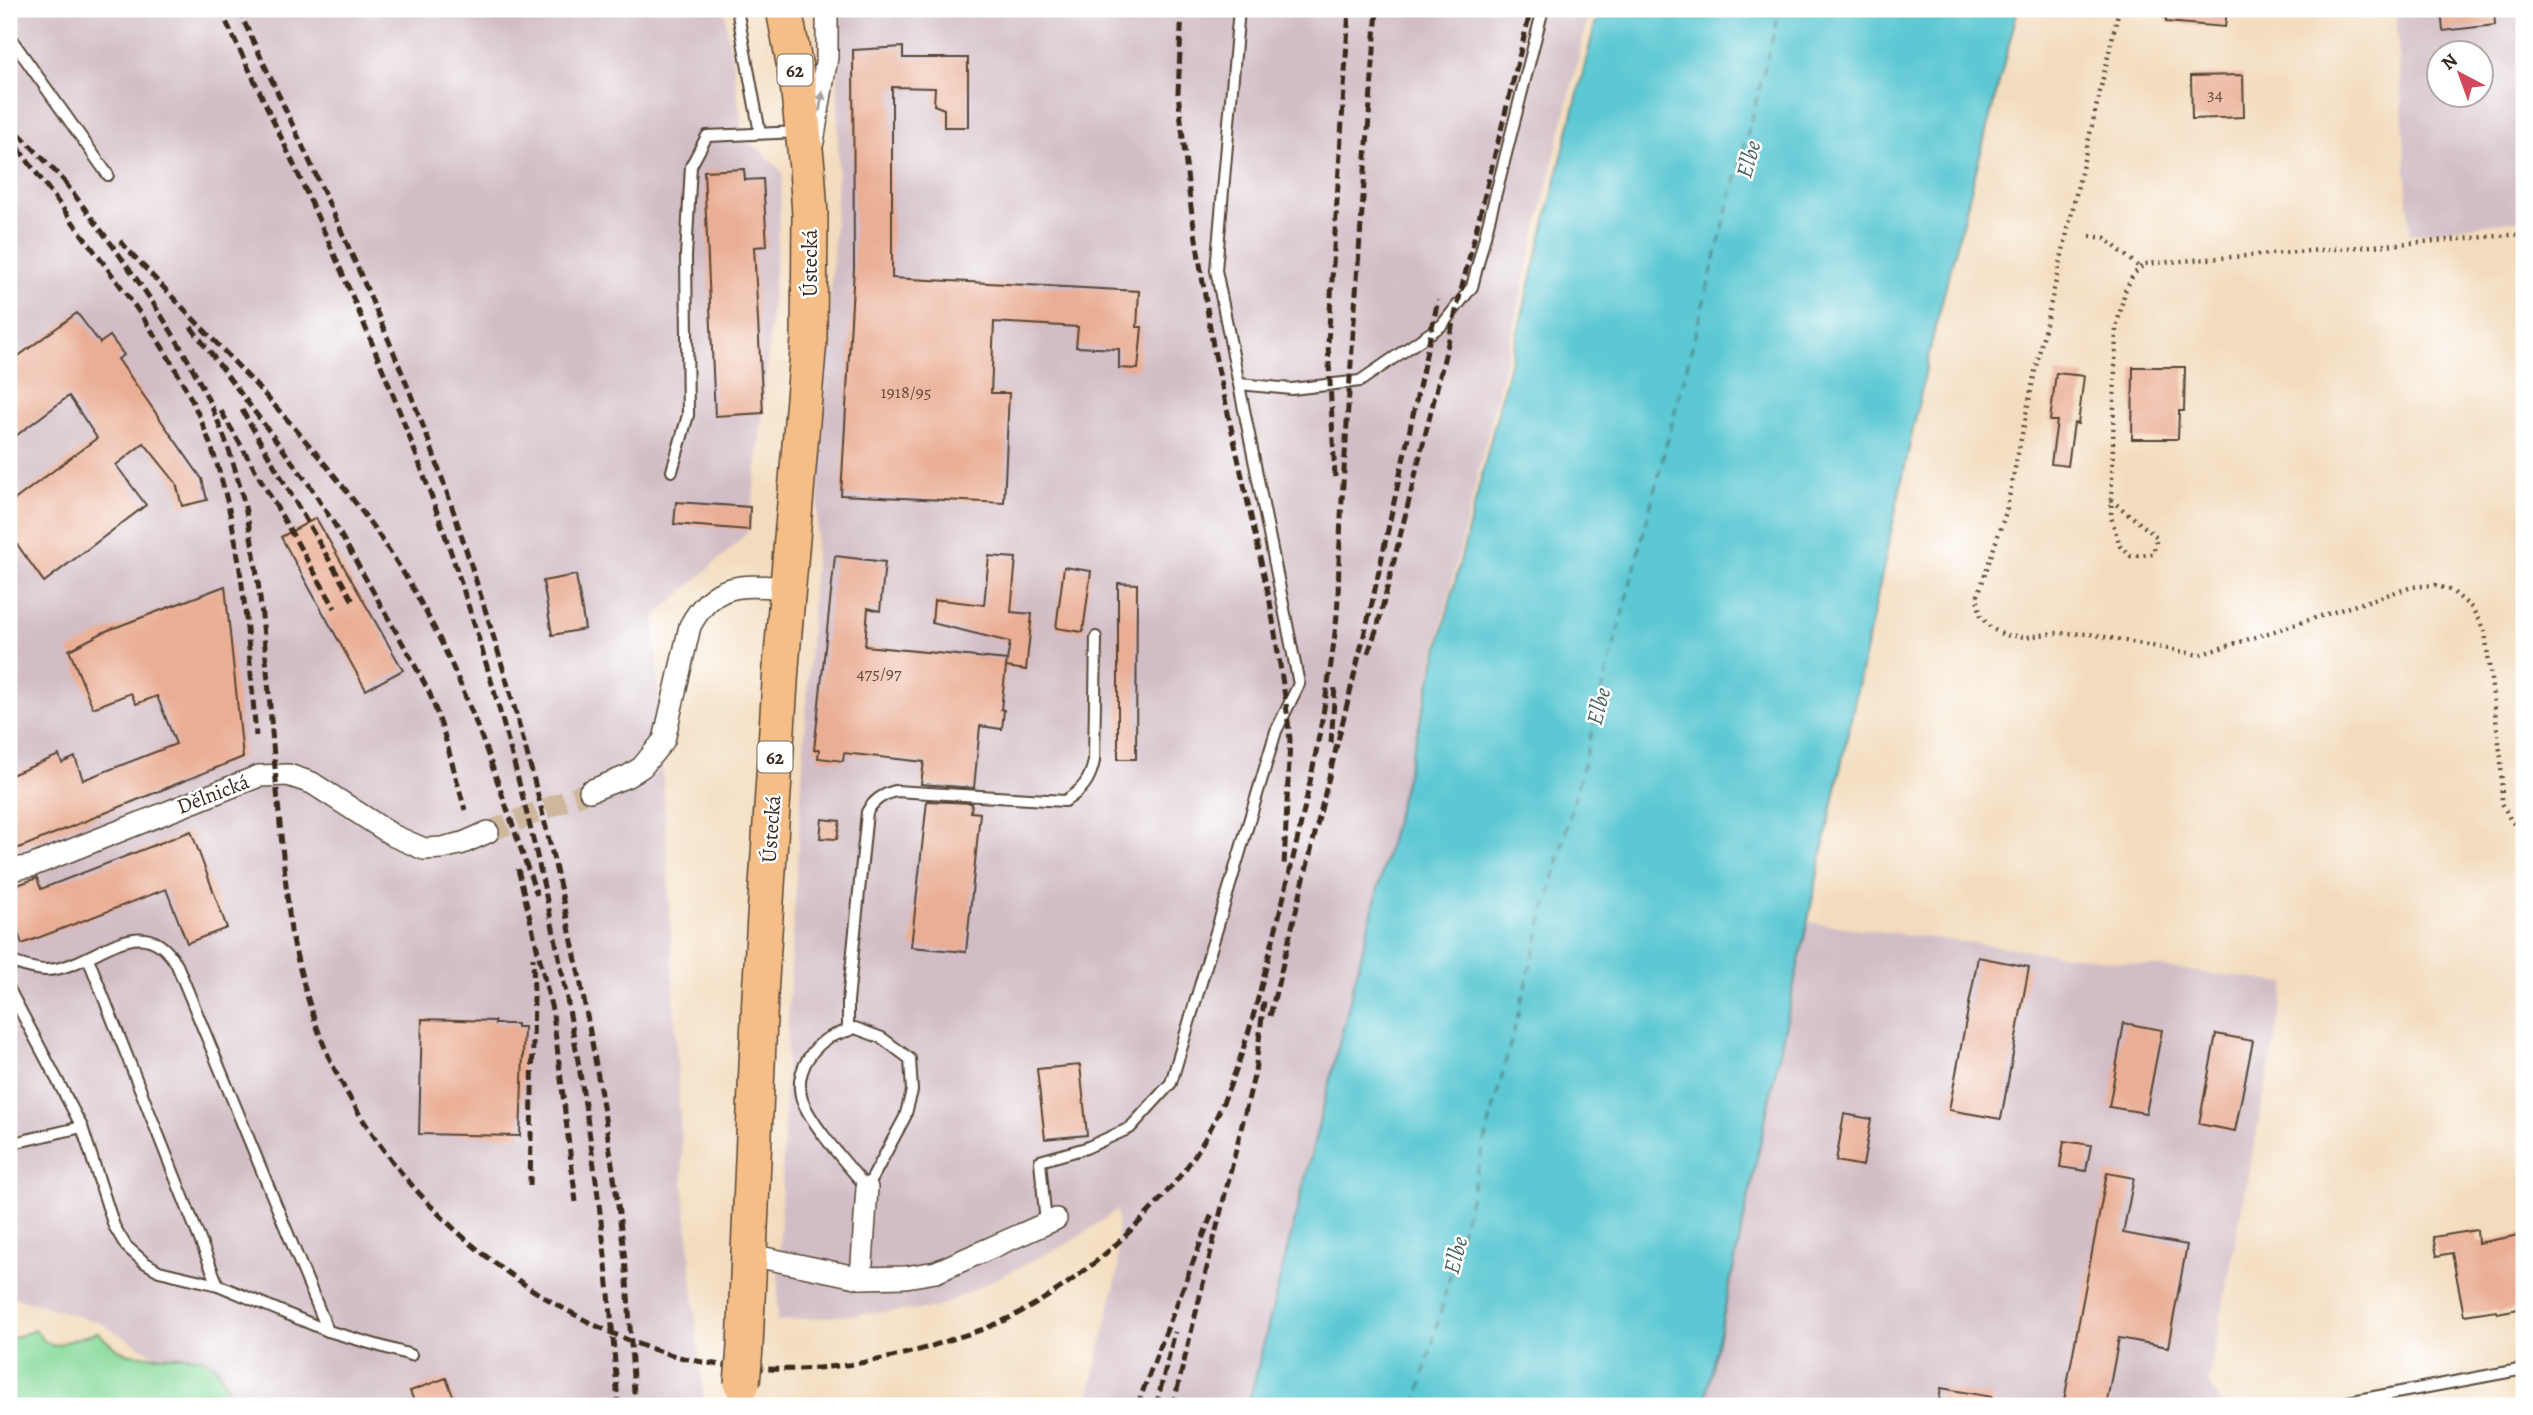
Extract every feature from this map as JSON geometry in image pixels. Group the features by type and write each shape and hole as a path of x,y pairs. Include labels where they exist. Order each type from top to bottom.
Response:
{"main road":[{"name":"Ústecká","path":"741,1395 750,1255 760,995 788,588 809,341 810,215 807,168 798,84 784,9"}],"street":[{"name":"Ústecká","path":"807,168 817,127 827,57 827,14"},
{"path":"590,792 642,767 664,740 690,626 698,610 722,590 742,586 788,588"},
{"name":"Dělnická","path":"9,870 31,866 247,779 267,775 288,775 312,783 394,836 424,849 464,843 488,832"},
{"path":"861,1278 867,1188"},
{"path":"750,1255 861,1278 906,1277 936,1272 1051,1221"}],"lane":[{"path":"737,9 760,133"},
{"path":"1051,1221 1040,1161 1086,1148 1130,1128 1171,1083 1276,731 1299,684 1216,270 1239,9"},
{"path":"1239,384 1292,388 1360,381 1442,325 1472,287 1543,9"},
{"path":"9,36 108,175"},
{"path":"672,471 688,415 686,256 691,166 707,136 802,131"},
{"path":"848,1031 848,1001 867,813 872,803 895,791 1065,801 1080,790 1091,776 1094,761 1096,637"},
{"path":"9,961 46,970 88,958 132,938 148,938 161,944 170,953 328,1331"},
{"path":"88,958 218,1285"},
{"path":"9,989 82,1127 114,1226 126,1246 159,1272 218,1285 328,1331 411,1355"},
{"path":"855,1028 882,1038 910,1059 912,1091 905,1117 867,1188 815,1122 801,1098 799,1076 808,1058 826,1039 855,1028"},
{"path":"9,1144 82,1127"},
{"path":"2326,1406 2524,1369"}],"path":[{"path":"2119,9 2035,370 2006,512 1977,598 1981,616 1990,628 2004,635 2027,638 2054,633 2090,634 2199,655 2412,587 2436,585 2452,591 2472,608 2485,632 2501,759 2502,803 2511,821 2524,833"},
{"path":"2111,500 2157,537 2153,554 2132,556 2120,546 2111,517 2111,500 2116,329 2125,291 2133,275 2144,264 2524,234"},
{"path":"2091,236 2105,238 2140,268"}],"shaded area":[{"path":"9,9 724,9 740,109 742,139 761,151 783,173 763,413 749,530 655,616 683,1179 704,1406 241,1406 99,1322 9,1296"},
{"path":"838,9 1590,9 1376,897 1248,1406 1087,1406 1118,1271 1117,1210 1071,1242 936,1308 777,1321 788,1017 838,170"},
{"path":"2396,9 2524,9 2524,219 2410,234"},
{"path":"1808,922 2286,983 2208,1381 2223,1406 1704,1406"}],"green space":[{"path":"36,1330 42,1339 53,1346 98,1332 116,1348 134,1355 185,1356 207,1360 218,1369 233,1406 9,1406 9,1339"}],"water":[{"name":"Elbe","path":"1599,9 2018,9 1932,340 1704,1406 1248,1406"}],"building":[{"path":"2166,9 2227,9 2225,27 2166,22"},
{"path":"2441,9 2494,9 2495,25 2443,31"},
{"path":"903,47 903,58 968,58 968,127 944,127 944,109 934,105 935,88 892,87 892,278 1139,291 1137,327 1142,327 1138,369 1119,368 1119,349 1076,347 1078,327 994,322 991,393 1009,393 1004,503 841,495 854,268 853,50"},
{"path":"2243,75 2244,117 2192,119 2191,76"},
{"path":"744,169 745,180 763,179 767,246 754,247 763,413 715,416 704,171"},
{"path":"77,313 100,343 110,336 124,355 118,359 202,479 207,500 182,506 176,483 144,443 116,465 146,505 44,582 9,533 9,504 97,438 69,396 9,441 9,363"},
{"path":"2133,367 2185,367 2184,411 2179,411 2178,439 2132,439"},
{"path":"2056,373 2084,376 2078,424 2074,423 2068,466 2051,464 2057,421 2050,421"},
{"path":"676,502 750,507 749,530 674,524"},
{"path":"316,518 403,670 366,690 281,537"},
{"path":"835,556 885,562 880,611 868,608 865,646 1007,660 1001,709 1004,710 1002,729 980,726 974,788 921,784 924,762 844,753 843,761 818,758 819,750 814,750"},
{"path":"989,556 1016,558 1011,612 1032,614 1026,670 1006,667 1010,642 932,623 934,601 984,605"},
{"path":"1064,567 1091,571 1083,632 1056,628"},
{"path":"576,575 585,629 552,635 543,581"},
{"path":"1118,583 1137,584 1136,759 1118,759"},
{"path":"225,586 243,757 9,852 9,776 59,755 62,763 75,757 83,780 176,744 157,696 136,704 131,693 93,708 69,650 106,631"},
{"path":"927,801 972,803 971,812 980,813 966,952 911,947"},
{"path":"822,819 840,821 837,839 820,838"},
{"path":"191,831 227,928 187,943 166,889 22,944 9,908 9,888 37,878 41,889"},
{"path":"1978,957 2029,967 2001,1119 1949,1110"},
{"path":"422,1019 495,1021 495,1024 517,1024 517,1027 524,1027 520,1136 419,1134"},
{"path":"2124,1023 2162,1030 2146,1113 2109,1107"},
{"path":"2216,1034 2253,1041 2235,1131 2199,1124"},
{"path":"1080,1065 1087,1135 1045,1139 1037,1069"},
{"path":"1844,1114 1871,1119 1863,1166 1836,1161"},
{"path":"2064,1141 2091,1145 2086,1171 2060,1167"},
{"path":"2107,1173 2134,1178 2123,1233 2187,1245 2168,1347 2119,1338 2106,1406 2063,1406"},
{"path":"2477,1230 2478,1243 2524,1234 2524,1308 2464,1315 2452,1253 2437,1256 2433,1237"},
{"path":"446,1378 457,1406 416,1406 410,1391"},
{"path":"1941,1388 1992,1397 1991,1406 1938,1406"}],"ferry route":[{"path":"1416,1406 1780,9"}],"tunnel":[{"path":"488,832 590,791"}],"railway":[{"path":"220,9 310,201 394,396 443,529 478,635 509,743 560,962 580,1072 609,1294 618,1406"},
{"path":"238,9 333,212 420,418 446,488 508,686 551,848 601,1094 625,1260 635,1406"},
{"path":"1182,9 1178,93 1190,201 1213,346 1270,602 1286,703 1290,740 1284,866"},
{"path":"1335,477 1328,344 1349,9"},
{"path":"64,181 167,324 201,385 229,450 247,518 259,588 291,931 323,1043 364,1122 393,1163 426,1201 462,1236 501,1268 587,1321 633,1342 671,1355 709,1363 749,1368 830,1367 909,1353 980,1330 1019,1313 1075,1278 1127,1234 1172,1186 1207,1135 1233,1078 1261,988 1294,853 1311,778 1331,663 1337,615 1341,513 1377,9"},
{"path":"1368,653 1378,625 1531,9"},
{"path":"9,123 70,187"},
{"path":"9,136 142,316 180,378 202,423 216,460 235,537 246,617 256,736"},
{"path":"120,241 287,419 364,514 398,565 429,618 461,685 537,895"},
{"path":"1270,1016 1372,603 1438,300"},
{"path":"191,327 308,483 411,658 430,694 443,730 465,810"},
{"path":"242,410 353,601"},
{"path":"221,411 335,608"},
{"path":"1331,743 1335,687"},
{"path":"518,869 553,1014 576,1202"},
{"path":"530,1186 533,958"},
{"path":"1173,1406 1255,1072 1264,1001"},
{"path":"1137,1406 1213,1211"},
{"path":"1156,1406 1175,1332"}]}
